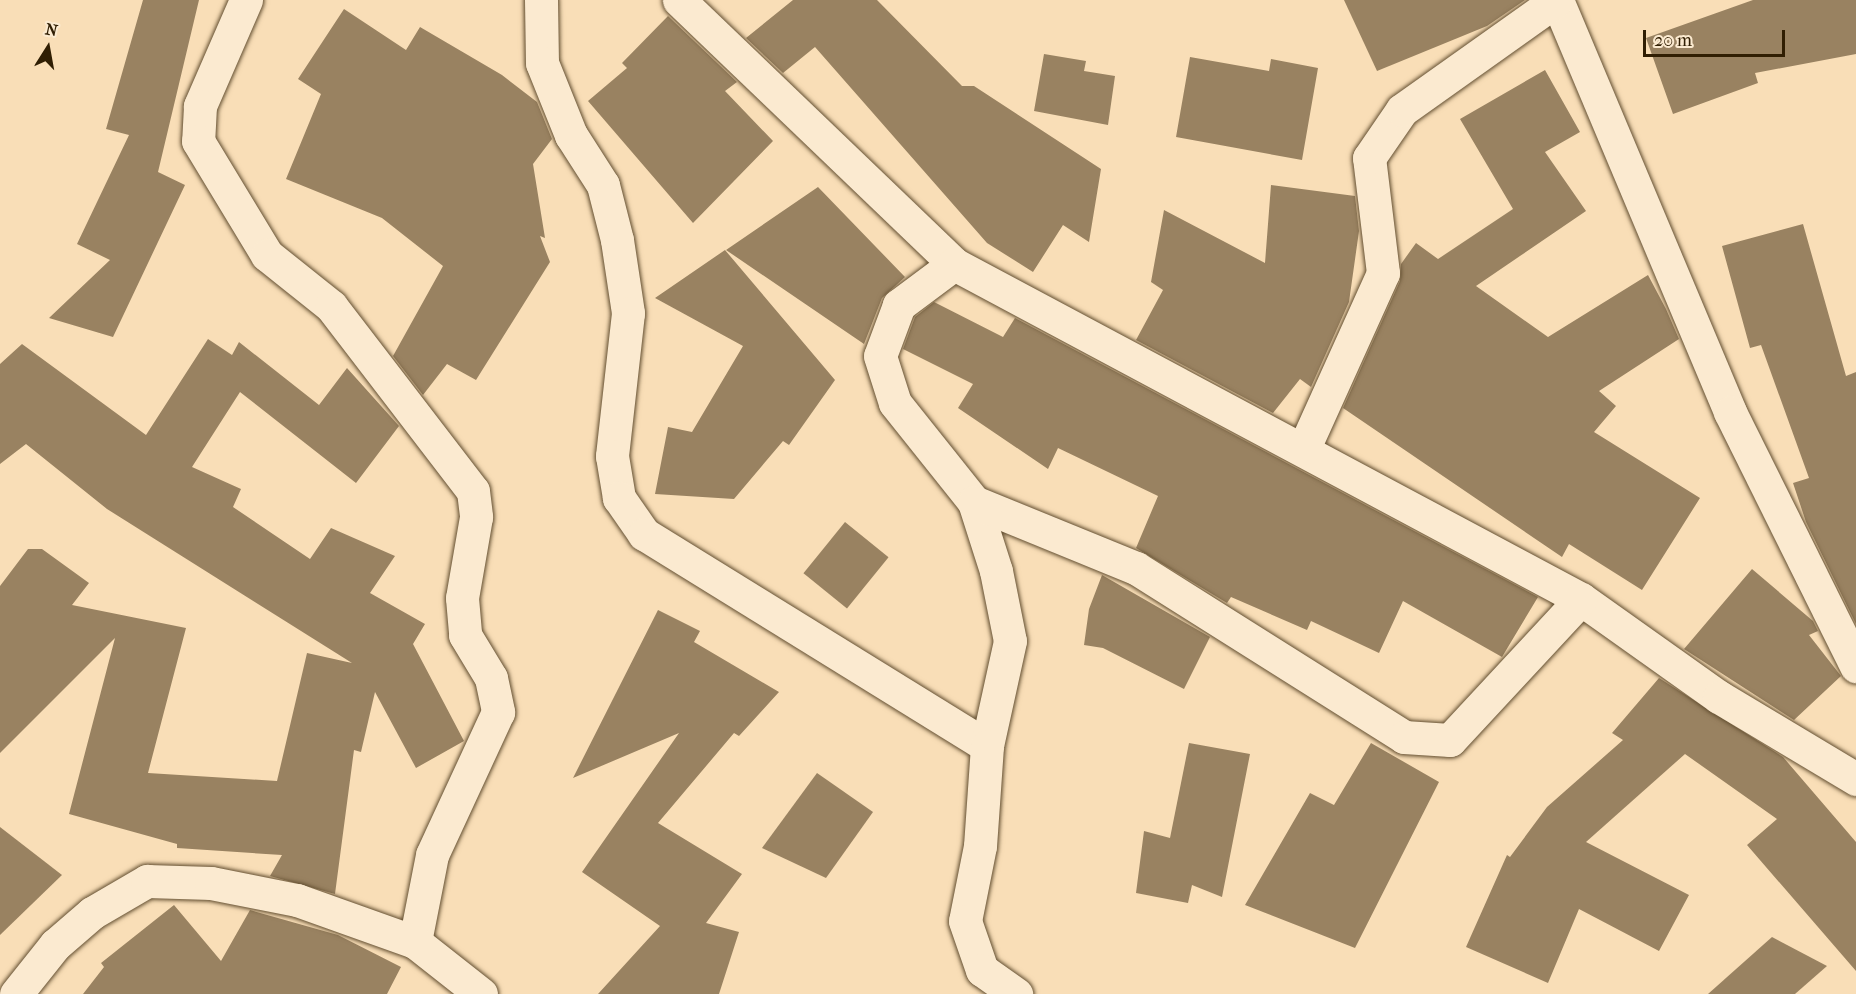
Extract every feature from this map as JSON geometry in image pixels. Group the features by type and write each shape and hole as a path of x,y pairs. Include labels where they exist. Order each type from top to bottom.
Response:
{"street":[{"path":"246,0 200,106 198,141 267,255 331,306 473,490 476,517 462,598 465,635 491,678 498,712 432,855 415,942"},
{"path":"541,0 542,63 571,135 603,185 628,313 612,456 619,498 644,534 987,746"},
{"path":"679,0 954,264 1305,448 1581,599 1719,697 1856,779"},
{"path":"1305,448 1383,273 1369,158 1402,110 1557,0 1730,412 1856,666"},
{"path":"954,264 899,305 880,356 895,403 974,501 996,571 1010,640 987,746 980,846 965,921 982,970 1016,994"},
{"path":"974,501 1136,568 1404,737 1450,740 1581,599"},
{"path":"16,994 55,945 92,913 147,881 211,883 297,900 415,942 481,994"}],"building":[{"path":"143,0 199,0 158,172 185,185 113,337 49,318 110,260 77,244 129,135 106,129"},
{"path":"793,0 877,0 962,86 974,86 1101,169 1089,242 1063,225 1033,272 987,243 815,47 783,73 746,38"},
{"path":"1344,0 1525,0 1487,26 1377,71"},
{"path":"1753,0 1856,0 1856,54 1755,73 1758,83 1673,114 1646,38"},
{"path":"344,9 406,50 420,27 502,75 537,102 552,139 533,164 545,238 540,236 550,262 476,380 447,364 423,395 393,356 443,266 382,218 286,179 321,94 298,79"},
{"path":"668,16 737,82 725,91 773,141 693,223 588,101 627,68 622,63"},
{"path":"1044,54 1086,61 1084,71 1115,76 1108,125 1034,111"},
{"path":"1190,57 1269,71 1271,59 1318,68 1302,160 1176,137"},
{"path":"1545,70 1580,132 1545,152 1586,211 1476,286 1548,337 1648,275 1679,339 1599,391 1616,406 1594,432 1700,498 1642,590 1569,544 1562,557 1343,408 1400,281 1401,264 1416,243 1438,259 1513,209 1460,119"},
{"path":"1271,185 1355,196 1359,231 1349,302 1311,387 1300,379 1273,413 1136,340 1163,290 1151,282 1164,210 1265,263"},
{"path":"818,187 905,277 882,298 864,344 726,250"},
{"path":"1803,224 1846,376 1856,372 1856,624 1806,522 1793,483 1809,478 1761,345 1750,348 1722,246"},
{"path":"725,250 835,380 789,445 783,441 734,499 655,494 668,427 692,432 743,346 655,298"},
{"path":"934,302 1003,337 1015,318 1538,597 1502,657 1403,601 1379,653 1311,621 1307,630 1231,597 1227,603 1136,548 1158,496 1058,448 1048,469 958,408 973,384 903,349 915,317"},
{"path":"208,339 232,355 239,342 319,405 347,368 399,426 356,483 240,392 192,467 241,489 233,507 310,559 331,528 395,556 370,593 425,624 413,644 464,741 416,768 375,692 361,752 354,750 335,894 270,876 282,855 177,848 177,844 69,814 115,638 0,753 0,586 28,549 42,549 89,583 72,605 186,628 148,773 277,781 307,653 352,663 107,509 26,444 0,464 0,364 22,344 146,435"},
{"path":"845,522 889,557 847,609 803,573"},
{"path":"1752,569 1813,621 1818,631 1809,635 1841,676 1794,720 1684,649"},
{"path":"1102,575 1210,637 1184,689 1103,648 1084,645 1089,609"},
{"path":"658,610 700,631 694,642 779,692 739,736 734,733 658,823 742,874 706,923 739,932 719,994 598,994 660,926 582,872 679,733 573,778"},
{"path":"1659,678 1783,757 1856,842 1856,971 1747,845 1777,819 1685,754 1586,842 1689,895 1659,951 1579,909 1548,983 1466,947 1507,855 1510,857 1547,807 1623,740 1612,733"},
{"path":"1189,743 1250,754 1222,897 1192,885 1188,903 1136,893 1144,831 1170,838"},
{"path":"1371,743 1439,782 1355,948 1245,905 1310,793 1334,805"},
{"path":"817,773 873,812 826,878 762,848"},
{"path":"0,827 62,875 0,935"},
{"path":"174,905 221,961 250,910 338,935 401,967 387,994 83,994 104,967 101,963"},
{"path":"1772,937 1827,966 1795,994 1708,994"}]}
